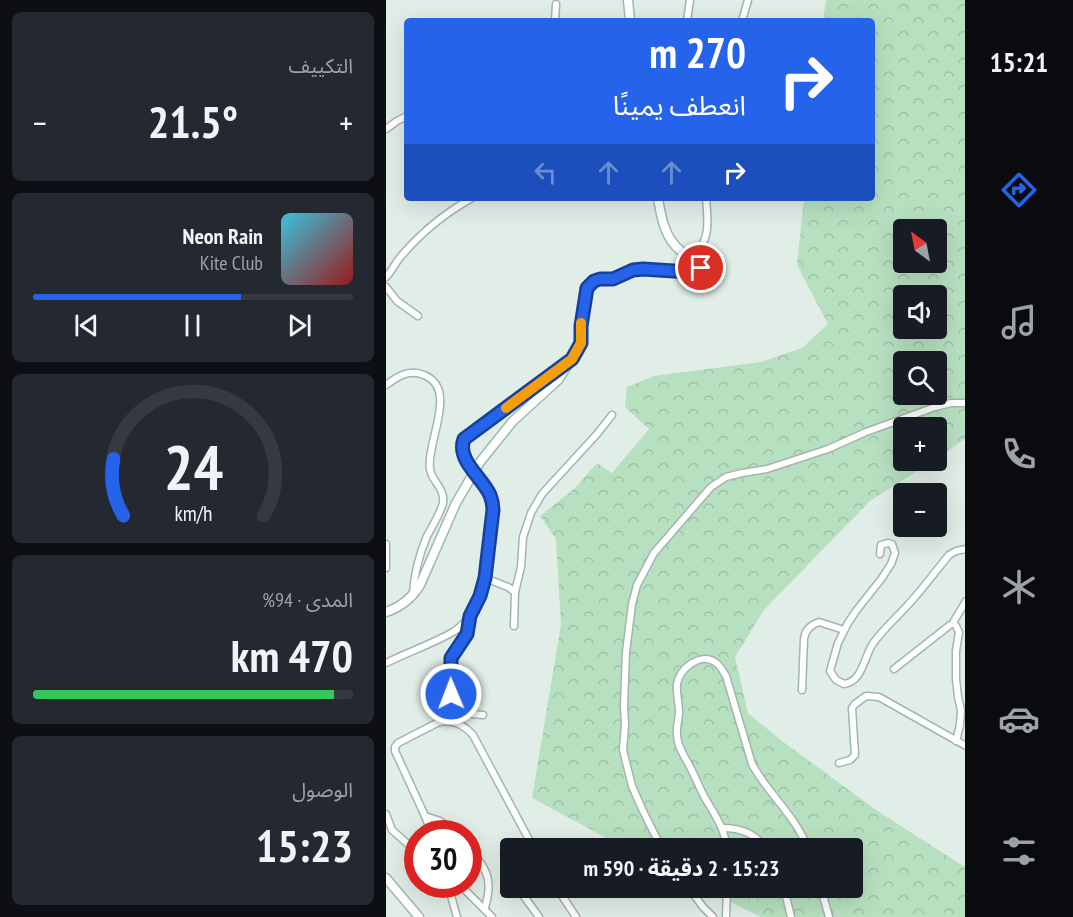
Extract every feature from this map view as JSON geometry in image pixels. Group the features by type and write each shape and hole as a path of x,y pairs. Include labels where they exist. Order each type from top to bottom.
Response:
{"main road":[{"path":"628,0 630,18"},
{"path":"386,612 413,596 420,585 456,503 479,462 514,421 558,380 572,359 581,343 585,295 590,283 600,279 618,278 633,270 689,272 701,268 700,260 679,250 669,237 659,201"},
{"path":"386,878 419,917"}],"street":[{"path":"687,18 690,0"},
{"path":"743,18 748,0"},
{"path":"555,18 556,4"},
{"path":"386,129 404,117"},
{"path":"386,277 412,243 467,201"},
{"path":"693,257 701,250 708,231 706,201"},
{"path":"386,287 397,301 419,316"},
{"path":"386,663 455,631 470,616 480,596 485,578 493,510 491,498 463,455 461,447 464,439 572,359"},
{"path":"386,385 399,376 410,373 424,375 437,386 441,400 430,463 431,473 442,492 443,504 419,557 413,596"},
{"path":"656,838 632,786 623,750 626,662 632,604 636,585 654,553 711,487 726,477 767,469 828,449 866,432 935,407 951,403 965,404"},
{"path":"514,626 515,592 521,567 523,537 531,513 542,494 598,434 612,415"},
{"path":"386,544 386,568"},
{"path":"880,554 881,545 892,544 895,553 891,564 856,611 844,630 834,654 830,671 836,680 846,685 856,678 870,648 949,555 965,549"},
{"path":"485,578 515,592"},
{"path":"894,669 953,624 965,601"},
{"path":"470,616 467,634 451,658 451,694 458,706 464,710 472,714 483,715"},
{"path":"802,690 804,639 808,628 819,622 844,630"},
{"path":"953,624 959,632 956,679 961,710 956,741"},
{"path":"959,636 965,631"},
{"path":"726,838 681,752 677,735 679,711 677,684 687,665 702,659 713,660 726,676 752,764 759,777 794,821 803,838"},
{"path":"839,763 850,760 855,755 852,708 866,696 879,697 965,746"},
{"path":"427,820 395,747 398,743 437,723 450,721 462,725 473,735 528,838"},
{"path":"386,814 392,830 404,841"},
{"path":"425,816 437,820"},
{"path":"722,828 744,830 757,838"},
{"path":"482,866 490,887 485,908"},
{"path":"451,898 457,917"},
{"path":"474,898 492,917"},
{"path":"525,898 539,917"},
{"path":"564,898 576,917"},
{"path":"696,898 713,917"},
{"path":"726,917 727,898"},
{"path":"786,898 791,917"},
{"path":"824,898 829,917"}],"green space":[{"path":"826,0 965,0 965,439 947,451 947,417 893,417 893,471 917,471 898,483 893,483 893,486 870,501 764,610 735,657 748,713 782,741 879,812 965,867 965,917 761,917 722,898 863,898 863,838 607,838 532,798 561,624 556,539 540,516 574,489 597,463 612,473 649,429 625,407 627,387 654,376 761,362 802,348 828,324 797,265 804,201 875,201 875,18 823,18"}],"slow traffic":[{"path":"506,408 572,359 581,343 581,323"}],"route":[{"path":"451,694 451,658 467,634 470,616 480,596 488,566 493,510 489,494 463,455 461,447 464,439 572,359 581,343 585,295 590,283 600,279 618,278 633,270 689,272 701,268"}]}
